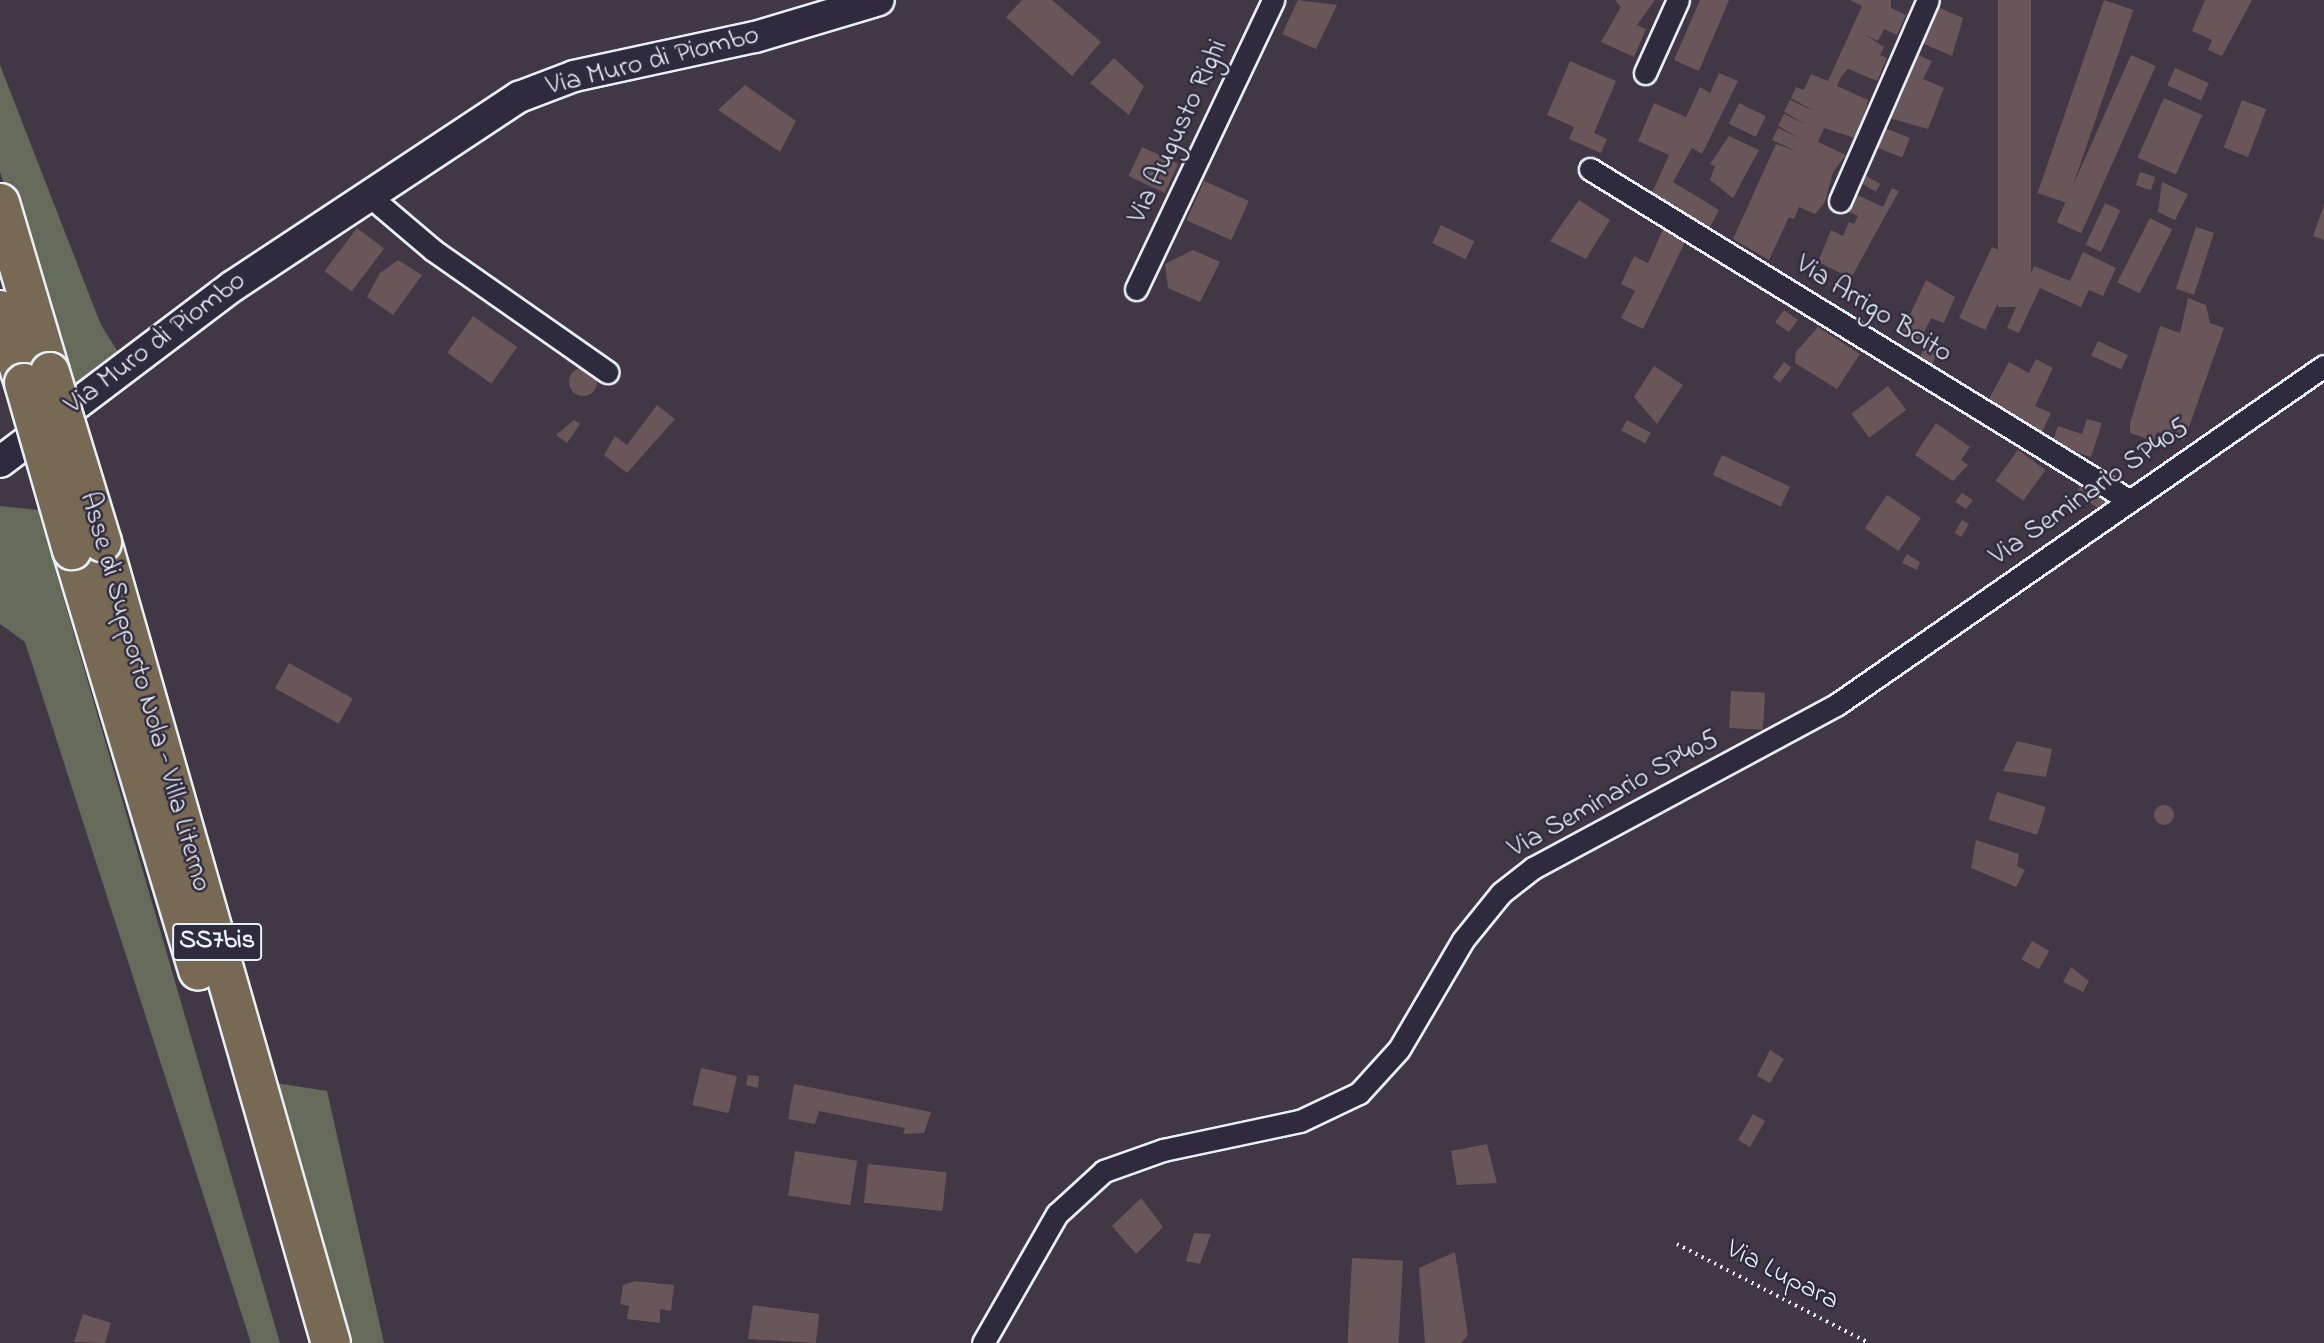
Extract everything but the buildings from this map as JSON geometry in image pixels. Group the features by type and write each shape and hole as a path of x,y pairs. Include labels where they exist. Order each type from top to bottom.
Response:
{"highway":[{"name":"Asse di Supporto Nola - Villa Literno","path":"0,203 37,377 331,1343"},
{"name":"Asse di Supporto Nola - Villa Literno","path":"0,310 37,377"},
{"name":"Asse di Supporto Nola - Villa Literno","path":"87,546 304,1343"}],"street":[{"name":"Via Muro di Piombo","path":"0,462 366,194 519,97 563,80 755,37 879,0"},
{"name":"Via Augusto Righi","path":"1136,289 1273,0"},
{"path":"1645,73 1678,0"},
{"path":"1840,201 1928,0"},
{"name":"Via Arrigo Boito","path":"1590,169 2127,499"},
{"path":"366,194 424,243 607,372"},
{"name":"Via Seminario SP405","path":"983,1343 1058,1214 1097,1177 1163,1150 1300,1121 1359,1093 1399,1049 1463,940 1501,893 1533,868 1836,705 2127,499 2324,366"}],"path":[{"name":"Via Lupara","path":"1677,1244 1868,1343"}],"green space":[{"path":"0,65 101,325 120,355 73,391 0,172"},
{"path":"0,506 38,510 280,1343 251,1343 25,642 0,624"},
{"path":"276,1083 327,1091 384,1343 348,1343"}]}
